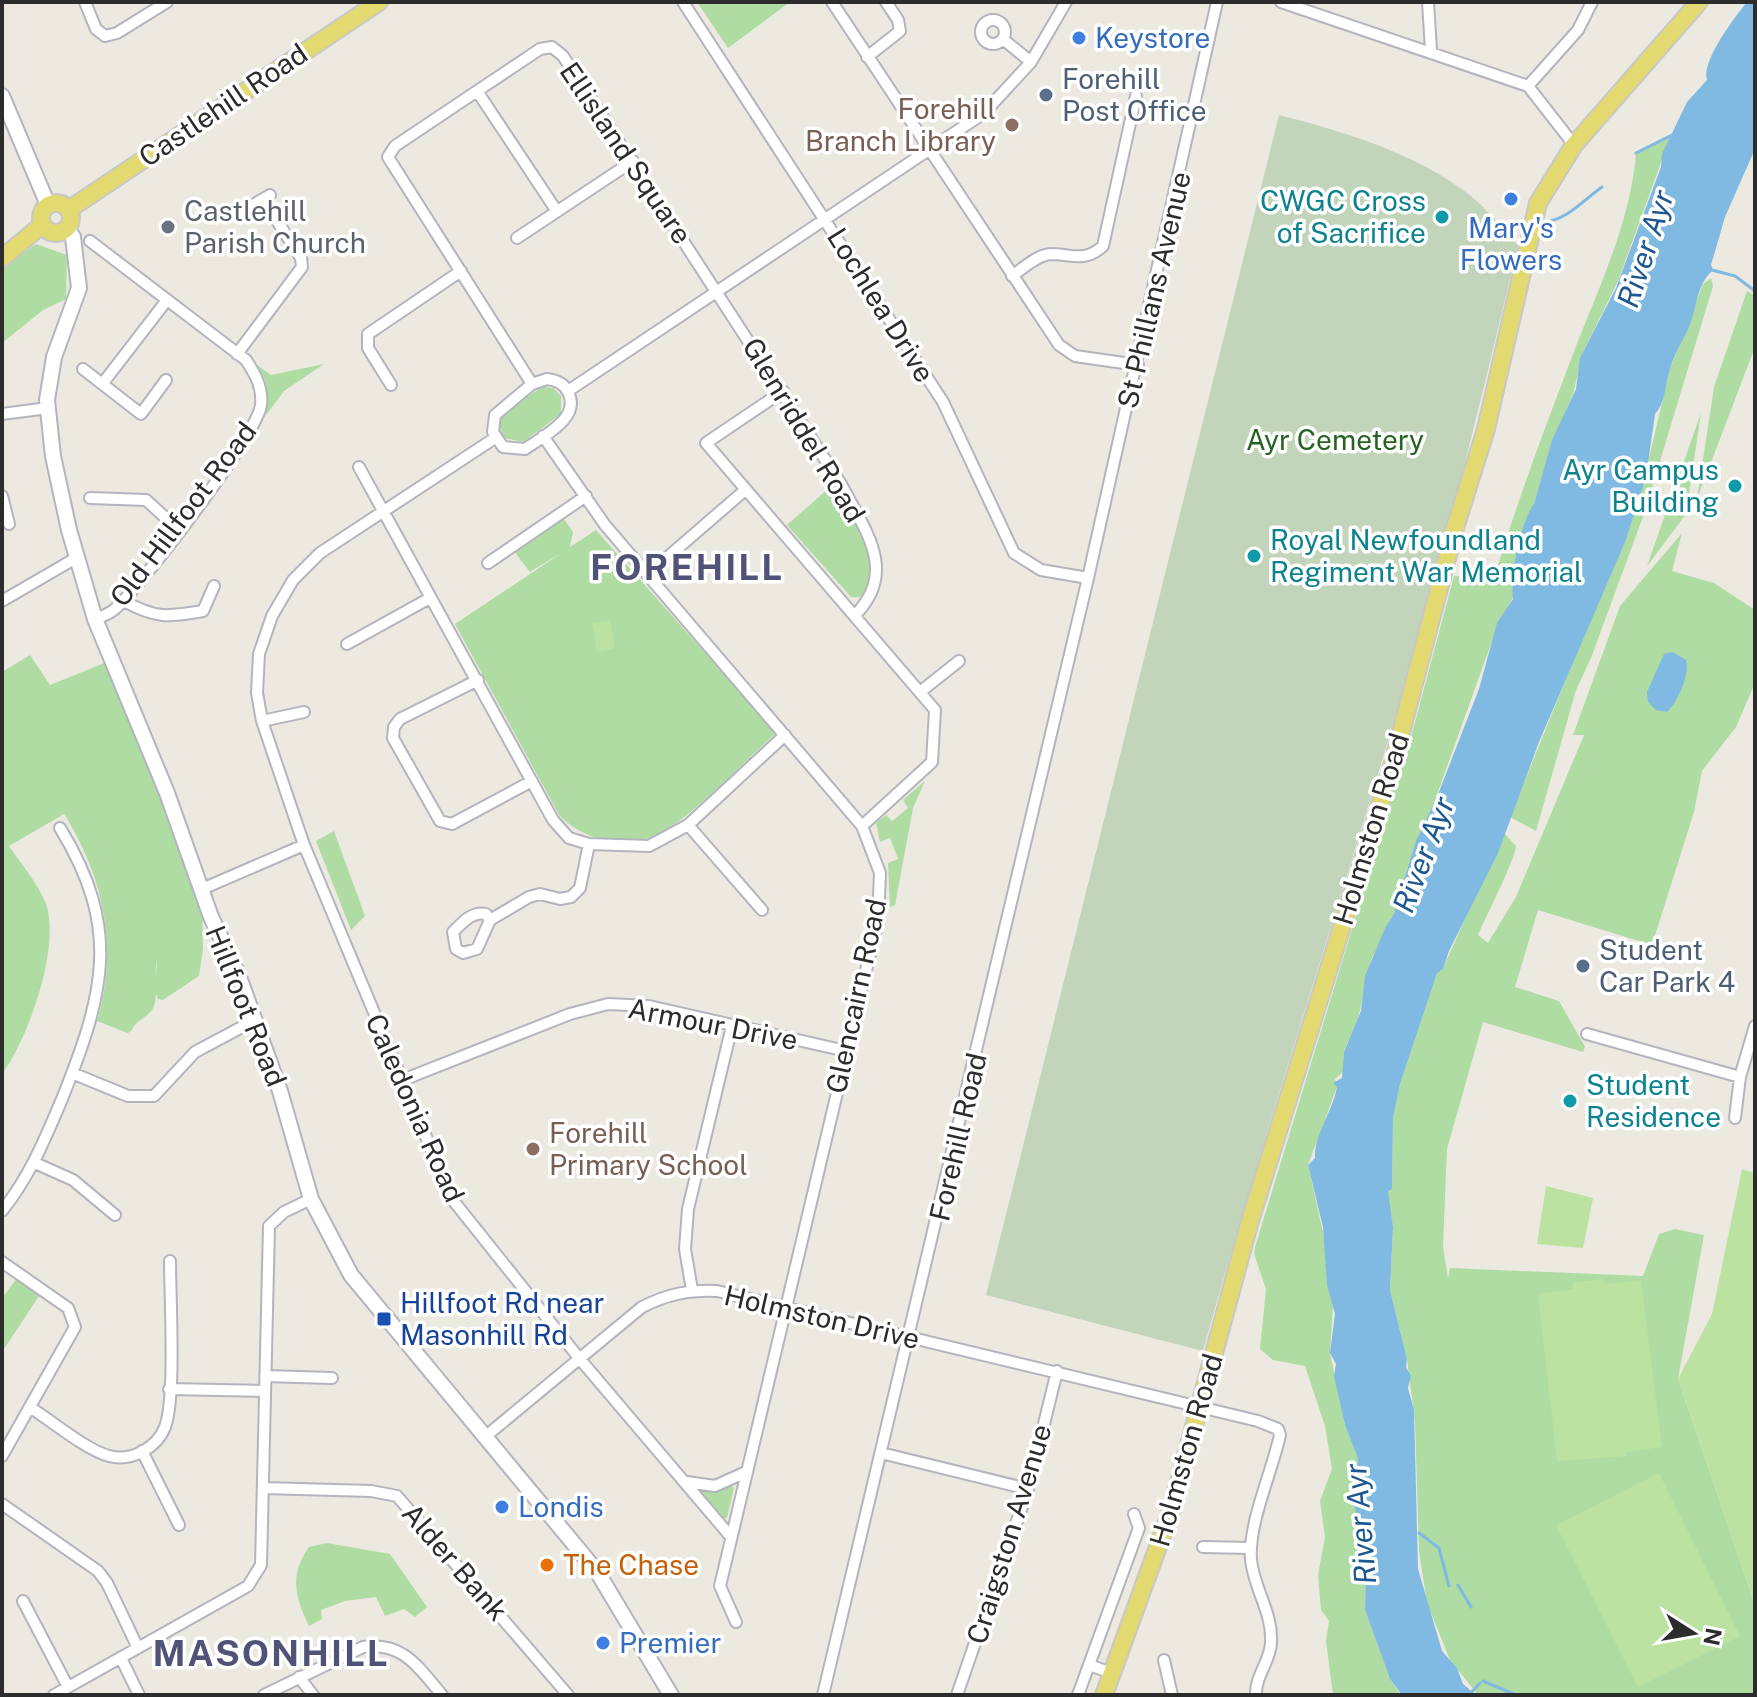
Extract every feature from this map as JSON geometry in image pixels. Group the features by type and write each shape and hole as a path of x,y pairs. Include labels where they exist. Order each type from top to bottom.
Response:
{"main road":[{"name":"Castlehill Road","path":"68,210 379,2"},
{"name":"Holmston Road","path":"1104,1695 1162,1539 1250,1221 1412,694 1455,528 1486,429 1538,203 1574,145 1699,2"},
{"path":"59,203 68,210 71,217 67,229 53,234 42,225 41,216 48,205 59,203"},
{"path":"2,258 42,225"}],"street":[{"path":"85,2 96,29 105,36 117,33 167,2"},
{"name":"Lochlea Drive","path":"683,2 827,219 943,402 1014,553 1041,570 1088,578"},
{"path":"832,2 1012,276 1067,352 1138,365"},
{"path":"867,57 900,31 898,20 886,2"},
{"path":"568,391 930,153 984,113 1031,62 1066,2"},
{"name":"St Phillans Avenue","path":"1088,578 1217,2"},
{"path":"1281,2 1303,5 1528,86 1574,145"},
{"path":"1428,2 1431,50"},
{"path":"1528,86 1578,30 1592,2"},
{"path":"1004,40 1031,62"},
{"name":"Ellisland Square","path":"532,384 388,157 395,146 540,49 552,47 563,56 718,291"},
{"path":"477,91 556,210"},
{"path":"2,96 48,205"},
{"path":"1012,276 1042,256 1079,259 1092,256 1103,246 1136,96"},
{"path":"517,238 633,161"},
{"path":"237,354 302,267 301,258 262,200"},
{"name":"Hillfoot Road","path":"67,229 73,237 79,288 54,357 48,408 53,456 76,558 95,619 255,1020 280,1091 311,1199 351,1275 598,1573 671,1695"},
{"name":"Old Hillfoot Road","path":"90,241 237,354 258,377 261,407 248,435 124,601 113,612 95,619"},
{"path":"391,385 368,348 368,334 461,271"},
{"name":"Glenriddel Road","path":"718,291 841,484 874,553 877,584 855,615"},
{"path":"103,383 167,300"},
{"path":"83,369 141,414 166,380"},
{"path":"553,380 568,391 571,404 568,415 543,436 525,449 515,450 495,438 492,425 498,410 532,384 553,380"},
{"path":"783,391 706,443 744,491 935,710 932,762 862,826"},
{"path":"2,414 48,408"},
{"name":"Glencairn Road","path":"543,436 648,574 862,826 880,873 880,897 846,1051 720,1586 736,1622"},
{"name":"Caledonia Road","path":"495,438 320,553 293,580 272,616 259,654 257,693 262,721 304,845 400,1081 452,1199 579,1358 731,1537"},
{"path":"359,467 560,831 589,844 649,846 688,825 785,735"},
{"path":"109,487 110,500"},
{"path":"648,574 744,491"},
{"path":"2,496 9,524"},
{"path":"488,563 586,496"},
{"path":"90,498 146,500 179,530"},
{"path":"2,601 76,558"},
{"name":"Forehill Road","path":"823,1695 911,1337 1088,578"},
{"path":"124,601 157,616 203,611 214,586"},
{"path":"347,644 430,598"},
{"path":"920,692 959,661"},
{"path":"478,680 400,719 394,727 393,738 440,821 446,823 452,824 532,781"},
{"path":"262,721 304,712"},
{"path":"688,825 762,910"},
{"path":"2,1211 35,1163 72,1073 95,1006 101,937 91,888 60,828"},
{"path":"490,920 529,897 540,894 560,899 571,897 580,888 589,844"},
{"path":"202,889 304,845"},
{"name":"Armour Drive","path":"400,1081 570,1014 608,1004 649,1006 846,1051"},
{"path":"72,1073 128,1096 154,1096 195,1052 255,1020"},
{"path":"692,1290 685,1249 688,1209 732,1026"},
{"path":"1735,1118 1740,1077 1755,1026"},
{"path":"1587,1034 1740,1077"},
{"path":"35,1163 73,1180 115,1215"},
{"path":"54,1695 248,1586 261,1565 269,1226 284,1212 311,1199"},
{"path":"31,1408 106,1456 130,1456 142,1451 163,1431 169,1389 170,1261"},
{"path":"2,1262 58,1300 73,1316 72,1336 2,1456"},
{"name":"Holmston Drive","path":"486,1436 642,1307 666,1294 692,1290 717,1291 1201,1405 1278,1429 1280,1435 1251,1548"},
{"name":"Craigston Avenue","path":"957,1695 1028,1489 1057,1371"},
{"path":"265,1376 332,1378"},
{"path":"169,1389 265,1391"},
{"path":"142,1451 179,1525"},
{"path":"881,1453 1028,1489"},
{"path":"685,1482 708,1487 723,1484 746,1472"},
{"name":"Alder Bank","path":"263,1488 371,1491 397,1496 568,1695"},
{"path":"2,1504 98,1571 107,1583 138,1648"},
{"name":"Holmston Road","path":"1078,1695 1139,1528 1134,1514"},
{"path":"1203,1547 1251,1548 1256,1584 1271,1630 1271,1647 1255,1684 1256,1695"},
{"path":"23,1601 68,1687"},
{"path":"264,1695 363,1647 381,1644 408,1655 442,1695"},
{"path":"121,1658 139,1695"},
{"path":"1164,1660 1172,1695"},
{"path":"1089,1665 1112,1673"},
{"path":"299,1677 313,1695"}],"green space":[{"path":"697,2 790,2 728,48"},
{"name":"Ayr Cemetery","path":"1279,115 1354,137 1427,168 1471,196 1518,245 1423,620 1203,1351 986,1295"},
{"path":"1671,135 1618,281 1583,352 1573,394 1550,448 1512,581 1514,595 1492,641 1395,912 1371,960 1358,1019 1344,1051 1343,1072 1335,1079 1337,1087 1308,1165 1324,1237 1333,1305 1330,1353 1345,1425 1358,1459 1357,1488 1367,1537 1365,1610 1390,1679 1401,1695 1333,1695 1326,1641 1329,1621 1321,1610 1318,1575 1325,1537 1320,1501 1332,1469 1325,1426 1305,1366 1273,1360 1260,1349 1266,1289 1254,1254 1255,1247 1414,726 1454,576 1494,579 1533,462 1613,252 1628,203 1636,153"},
{"path":"36,244 67,255 66,299 43,310 2,343 2,268"},
{"path":"1711,278 1713,286 1644,514 1591,658 1576,690 1536,831 1510,817 1639,500 1670,369 1703,284"},
{"path":"1747,291 1755,296 1755,347 1697,499 1714,387"},
{"path":"324,364 284,391 266,415 265,380 257,365 271,375"},
{"path":"542,387 553,388 561,396 561,414 523,442 504,438 499,424 503,413"},
{"path":"1701,413 1686,514 1647,566"},
{"path":"837,481 859,527 872,567 872,584 866,594 851,597 787,525"},
{"path":"564,519 573,532 570,547 596,530 776,733 679,821 649,838 637,841 600,839 578,830 559,815 455,624 563,552 530,572 513,550"},
{"path":"1682,533 1672,571 1714,583 1755,610 1755,683 1736,727 1702,771 1694,812 1652,945 1538,910 1515,987 1559,1001 1585,1047 1583,1052 1483,1022 1447,1149 1443,1247 1448,1278 1450,1268 1643,1276 1659,1234 1675,1229 1704,1235 1678,1379 1755,1605 1755,1695 1478,1695 1450,1660 1427,1603 1419,1551 1415,1422 1407,1359 1390,1290 1393,1227 1387,1191 1392,1188 1393,1118 1400,1084 1437,972 1443,968 1504,833 1516,846 1478,935 1488,943 1516,897 1584,735 1573,735 1620,606"},
{"path":"610,620 615,648 597,652 592,623"},
{"path":"30,655 50,685 112,660 202,889 203,949 199,976 163,1000 158,999 156,994 152,1010 128,1033 97,1021 104,994 107,940 98,888 78,838 64,814 9,846 43,896 49,922 49,944 46,967 31,1016 2,1074 2,672"},
{"path":"925,781 913,808 895,905 890,907 888,863 898,859 890,838 880,842 876,823 886,815 892,821 908,808 903,800"},
{"path":"334,831 365,916 351,930 316,841"},
{"path":"1742,1169 1755,1173 1755,1605 1678,1379 1712,1314"},
{"path":"1546,1186 1593,1198 1583,1248 1537,1244"},
{"path":"20,1274 43,1290 2,1352 2,1298"},
{"path":"1604,1279 1605,1284 1641,1280 1662,1447 1627,1452 1627,1456 1557,1461 1538,1294 1573,1289 1573,1283"},
{"path":"1659,1473 1740,1636 1638,1687 1556,1525"},
{"path":"730,1485 734,1488 727,1518 720,1519 701,1496 703,1491"},
{"path":"327,1543 390,1554 427,1607 415,1617 404,1609 385,1616 376,1597 345,1601 321,1610 322,1619 309,1626 296,1586 299,1567 309,1547"}],"water":[{"name":"River Ayr","path":"1747,2 1755,2 1755,149 1725,217 1711,265 1713,270 1700,290 1689,327 1675,355 1663,400 1655,414 1646,477 1625,542 1539,742 1498,853 1443,969 1437,973 1400,1084 1393,1118 1392,1189 1388,1191 1393,1227 1390,1290 1407,1359 1406,1367 1411,1376 1408,1388 1414,1410 1418,1569 1442,1651 1457,1668 1463,1684 1476,1695 1402,1695 1390,1679 1365,1610 1367,1537 1355,1509 1358,1459 1345,1425 1334,1376 1336,1364 1330,1353 1335,1314 1327,1285 1323,1227 1308,1165 1315,1158 1317,1140 1335,1096 1337,1087 1333,1083 1342,1078 1344,1052 1361,1011 1365,976 1394,914 1416,841 1437,797 1479,689 1497,623 1513,599 1520,536 1534,504 1552,440 1576,389 1580,358 1616,288 1661,167 1662,154 1687,102 1707,80 1714,51"},
{"path":"1673,652 1686,660 1685,680 1667,712 1656,710 1648,702 1647,692 1664,654"}],"waterway":[{"path":"1636,153 1672,135"},
{"path":"1542,223 1568,214 1602,187"},
{"path":"1712,270 1735,276 1755,291"},
{"path":"1419,1533 1439,1548 1449,1586"},
{"path":"1458,1585 1471,1607"},
{"path":"1483,1681 1516,1695"},
{"path":"1469,1695 1480,1683"}],"place":[{"name":"Keystore","path":"1079,38"},
{"name":"Forehill Post Office","path":"1046,95"},
{"name":"Forehill Branch Library","path":"1012,125"},
{"name":"Mary's Flowers","path":"1511,199"},
{"name":"CWGC Cross of Sacrifice","path":"1442,217"},
{"name":"Castlehill Parish Church","path":"168,227"},
{"name":"Ayr Campus Building","path":"1735,486"},
{"name":"Royal Newfoundland Regiment War Memorial","path":"1254,556"},
{"name":"Student Car Park 4","path":"1583,966"},
{"name":"Student Residence","path":"1570,1101"},
{"name":"Forehill Primary School","path":"533,1149"},
{"name":"Hillfoot Rd near Masonhill Rd","path":"384,1319"},
{"name":"Londis","path":"502,1507"},
{"name":"The Chase","path":"547,1565"},
{"name":"Premier","path":"603,1643"}],"district":[{"name":"FOREHILL","path":"687,567"},
{"name":"MASONHILL","path":"271,1653"}]}
